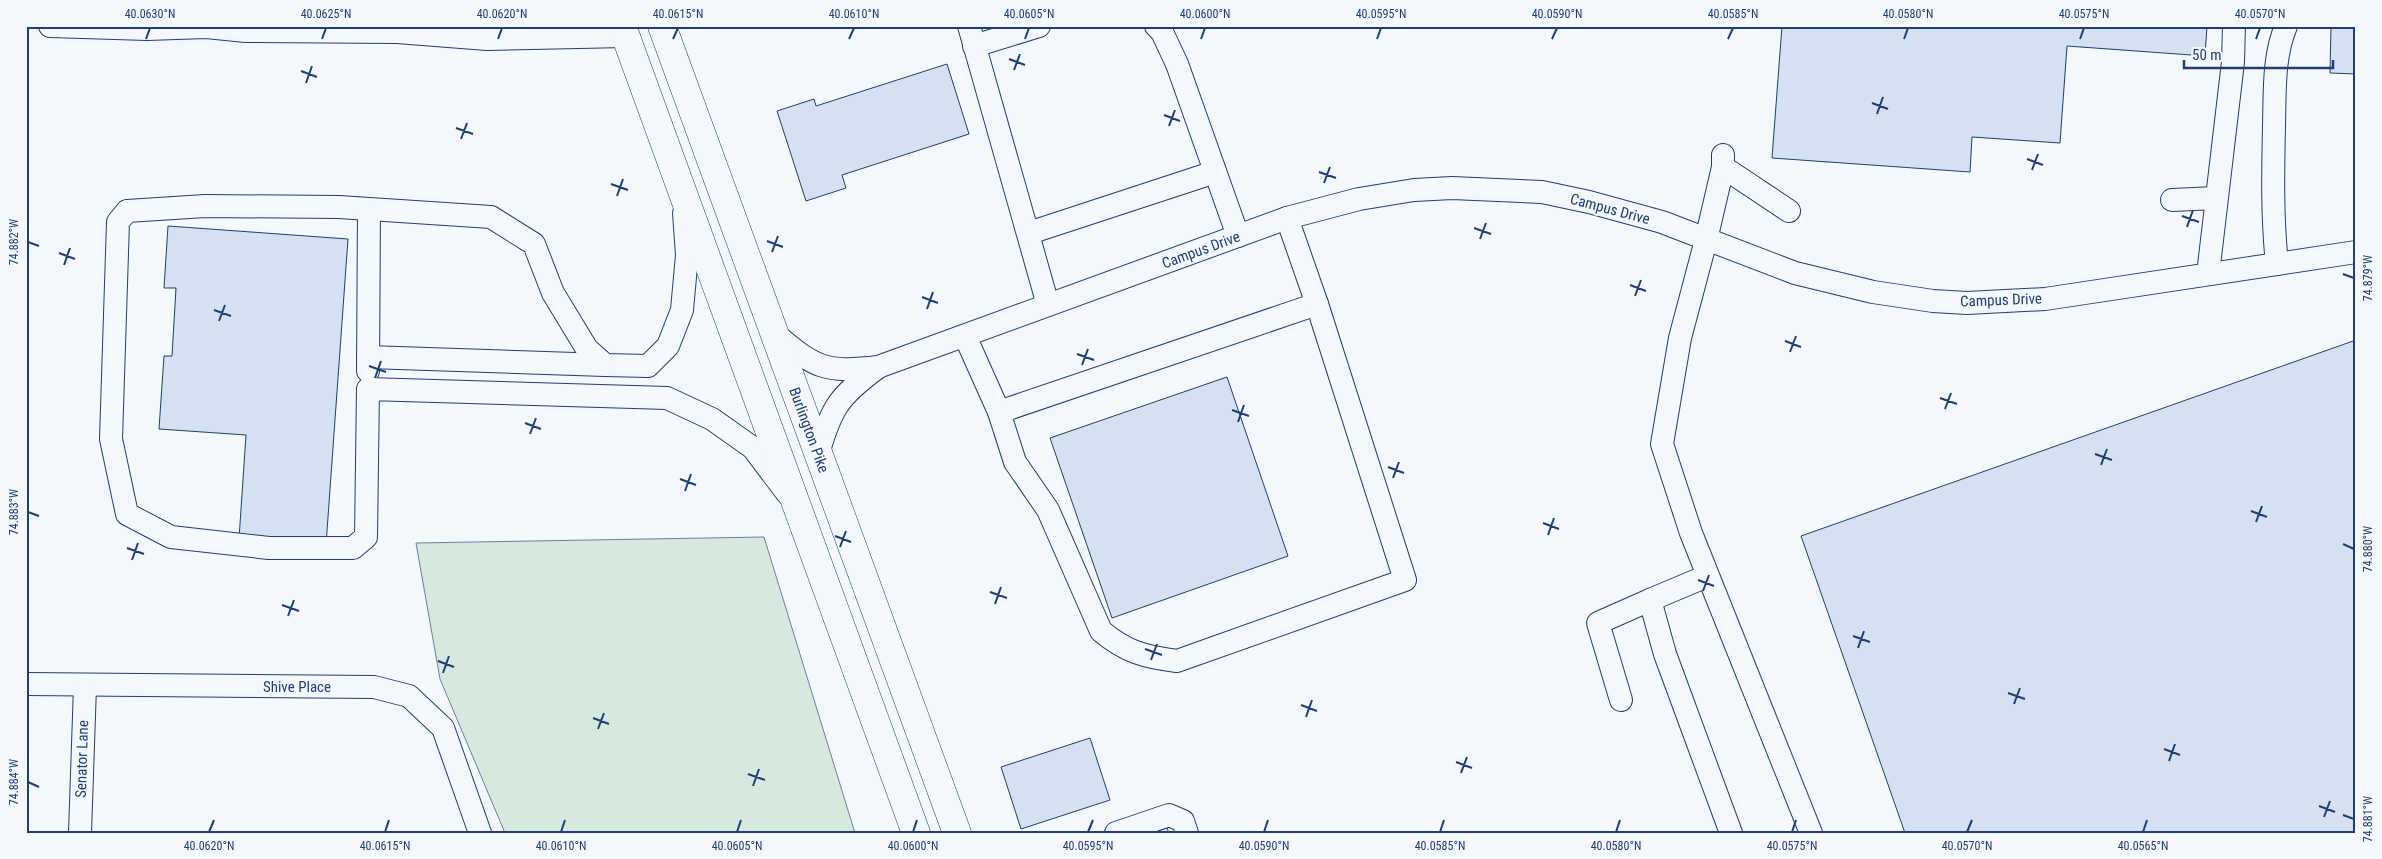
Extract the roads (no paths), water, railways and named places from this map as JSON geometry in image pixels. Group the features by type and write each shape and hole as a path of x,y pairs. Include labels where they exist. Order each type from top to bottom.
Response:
{"highway":[{"name":"Burlington Pike","path":"662,26 957,833"},
{"path":"624,31 916,833"}],"street":[{"path":"50,26 147,29 206,27 246,30 309,29 397,32 487,39 624,31"},
{"path":"1039,26 972,36 1048,305"},
{"path":"1156,26 1162,32 1177,64 1238,236"},
{"path":"2208,274 2233,62 2234,26"},
{"path":"2277,264 2273,222 2275,97 2279,43 2286,26"},
{"path":"1789,210 1723,161 1706,240 1680,338 1662,444 1707,576 1811,833"},
{"path":"1029,233 1215,172"},
{"path":"368,357 648,366 668,346 682,310 688,255 681,187"},
{"name":"Campus Drive","path":"774,334 799,355 821,366 846,371 878,367 1287,218 1359,199 1414,190 1487,189 1542,192 1589,202 1638,214 1794,274 1873,292 1933,301 1968,303 2045,299 2356,252"},
{"path":"2172,200 2216,198"},
{"path":"369,210 366,537 353,548 269,548 171,537 127,514 111,439 118,222 127,212 205,206 339,208 491,218 534,244 553,293 587,349 605,365"},
{"path":"965,336 998,412 1015,462 1048,510 1101,631 1118,645 1146,657 1176,661 1405,580 1317,304 1287,218"},
{"path":"998,412 1317,304"},
{"name":"Campus Drive","path":"818,454 824,431 835,407 849,389 878,367"},
{"path":"368,389 667,398 712,419 753,448 798,508"},
{"path":"1621,700 1598,623 1707,576"},
{"path":"1650,600 1665,654 1732,833"},
{"name":"Shive Place","path":"26,684 374,687 408,696 443,728 480,833"},
{"name":"Senator Lane","path":"80,833 85,686"},
{"path":"1116,833 1169,815 1183,821 1187,833"}]}
